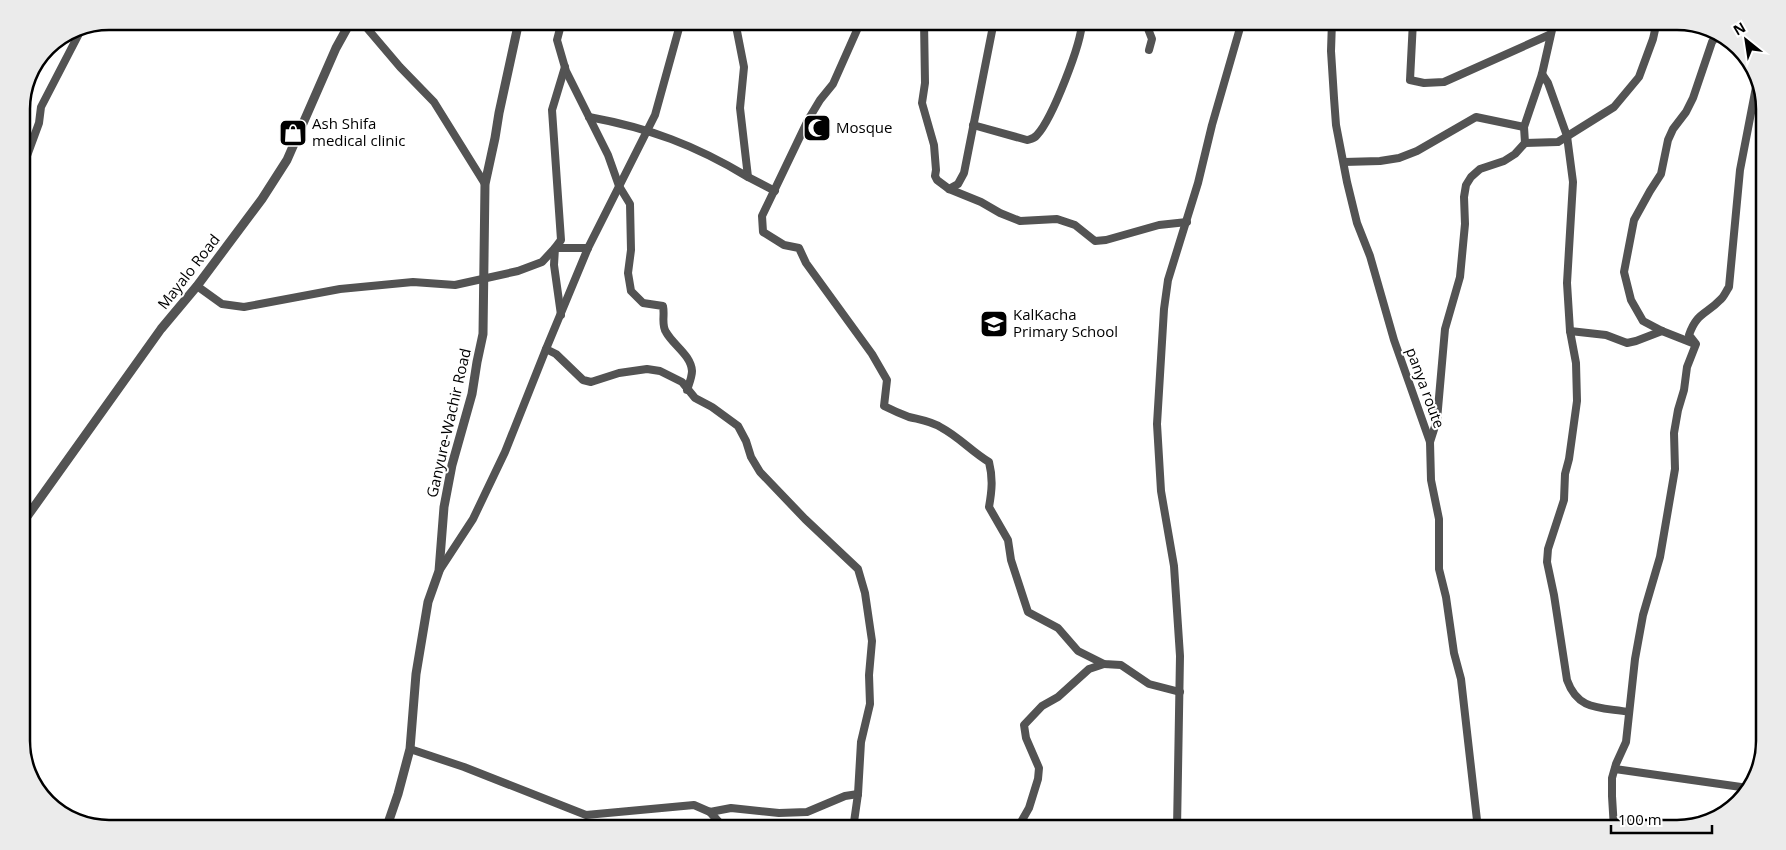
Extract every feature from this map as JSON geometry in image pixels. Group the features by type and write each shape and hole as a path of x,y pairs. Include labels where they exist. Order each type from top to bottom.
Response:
{"street":[{"name":"Mayalo Road","path":"30,514 161,329 197,286 262,199 287,160 336,48 347,30"},
{"path":"369,30 400,67 434,102 485,184"},
{"name":"Ganyure-Wachir Road","path":"389,820 410,749 416,674 428,602 439,571 444,507 452,465 472,394 484,334 485,184 517,30"},
{"path":"560,30 557,40 565,67 608,155 619,186 630,204 631,250 628,273 631,291 643,304 663,306 665,314 663,326 665,332 691,366 692,372 688,390"},
{"path":"439,571 473,519 501,460 588,248 655,115 679,30"},
{"path":"737,30 744,67 740,108 748,177"},
{"path":"857,30 833,84 820,100 808,120 762,216 763,232 784,245 799,248 806,262 872,354 887,380 884,406 908,417 927,420 961,440 989,462 993,486 989,507 1008,540 1011,560 1028,612 1058,628 1078,651 1104,664"},
{"path":"924,30 925,83 922,103 934,145 936,170 934,176 942,185 1020,221 1057,219 1075,225 1094,241 1158,225 1186,222"},
{"path":"949,189 958,184 964,173 992,30"},
{"path":"973,125 1027,140 1037,136 1046,124 1057,101 1080,40 1081,30"},
{"path":"1148,30 1152,39 1149,50"},
{"path":"1177,820 1180,656 1174,566 1161,491 1157,424 1168,280 1239,30"},
{"name":"panya route","path":"1332,30 1336,125 1347,182 1394,340 1430,442 1431,480 1439,519 1439,569 1446,596 1454,652 1461,679 1477,820"},
{"path":"1413,30 1410,80 1424,83 1444,82 1549,35"},
{"path":"1525,143 1524,128 1542,74 1551,30"},
{"path":"1430,442 1437,420 1445,329 1460,277 1465,224 1464,197 1466,185 1471,177 1480,170 1504,161 1515,154 1525,143 1558,142 1614,107 1639,76 1654,30"},
{"path":"30,149 40,123 41,107 77,37"},
{"path":"1696,344 1662,331 1644,321 1631,300 1624,272 1634,220 1661,174 1668,140 1693,98 1714,39"},
{"path":"197,286 222,304 244,307 340,288 413,282 455,285 518,271 542,262 561,240 552,110 565,67"},
{"path":"1542,74 1548,83 1567,136 1573,182 1568,284 1570,331 1576,363 1577,401 1565,474 1564,500 1548,549 1549,579 1554,594 1567,680 1574,696 1584,704 1629,712"},
{"path":"1696,344 1689,335 1693,323 1720,300 1729,287 1740,170 1754,96"},
{"path":"589,117 648,130 715,158 775,191"},
{"path":"1344,162 1380,161 1399,158 1417,151 1476,117 1524,128"},
{"path":"555,248 588,248"},
{"path":"555,248 554,265 561,316"},
{"path":"1570,331 1606,335 1627,343 1662,331"},
{"path":"1613,820 1612,796 1615,769 1626,742 1635,659 1644,615 1660,557 1675,469 1674,433 1678,410 1684,390 1686,367 1696,344"},
{"path":"546,349 556,354 584,380 591,382 619,373 647,369 660,371 682,382 695,398 712,407 738,426 746,440 751,457 760,472 804,520 858,569 865,593 872,641 869,675 870,704 861,742 855,820"},
{"path":"1022,820 1029,808 1038,779 1039,768 1026,738 1024,725 1042,706 1058,697 1089,669 1104,664 1122,665 1150,684 1180,692"},
{"path":"410,749 464,766 586,815 694,805 710,812 717,820"},
{"path":"1615,769 1742,786"},
{"path":"710,812 731,808 771,813 807,812 845,796 858,794"}],"place":[{"name":"Mosque","path":"817,128"},
{"name":"Ash Shifa medical clinic","path":"293,133"},
{"name":"KalKacha Primary School","path":"994,324"}]}
